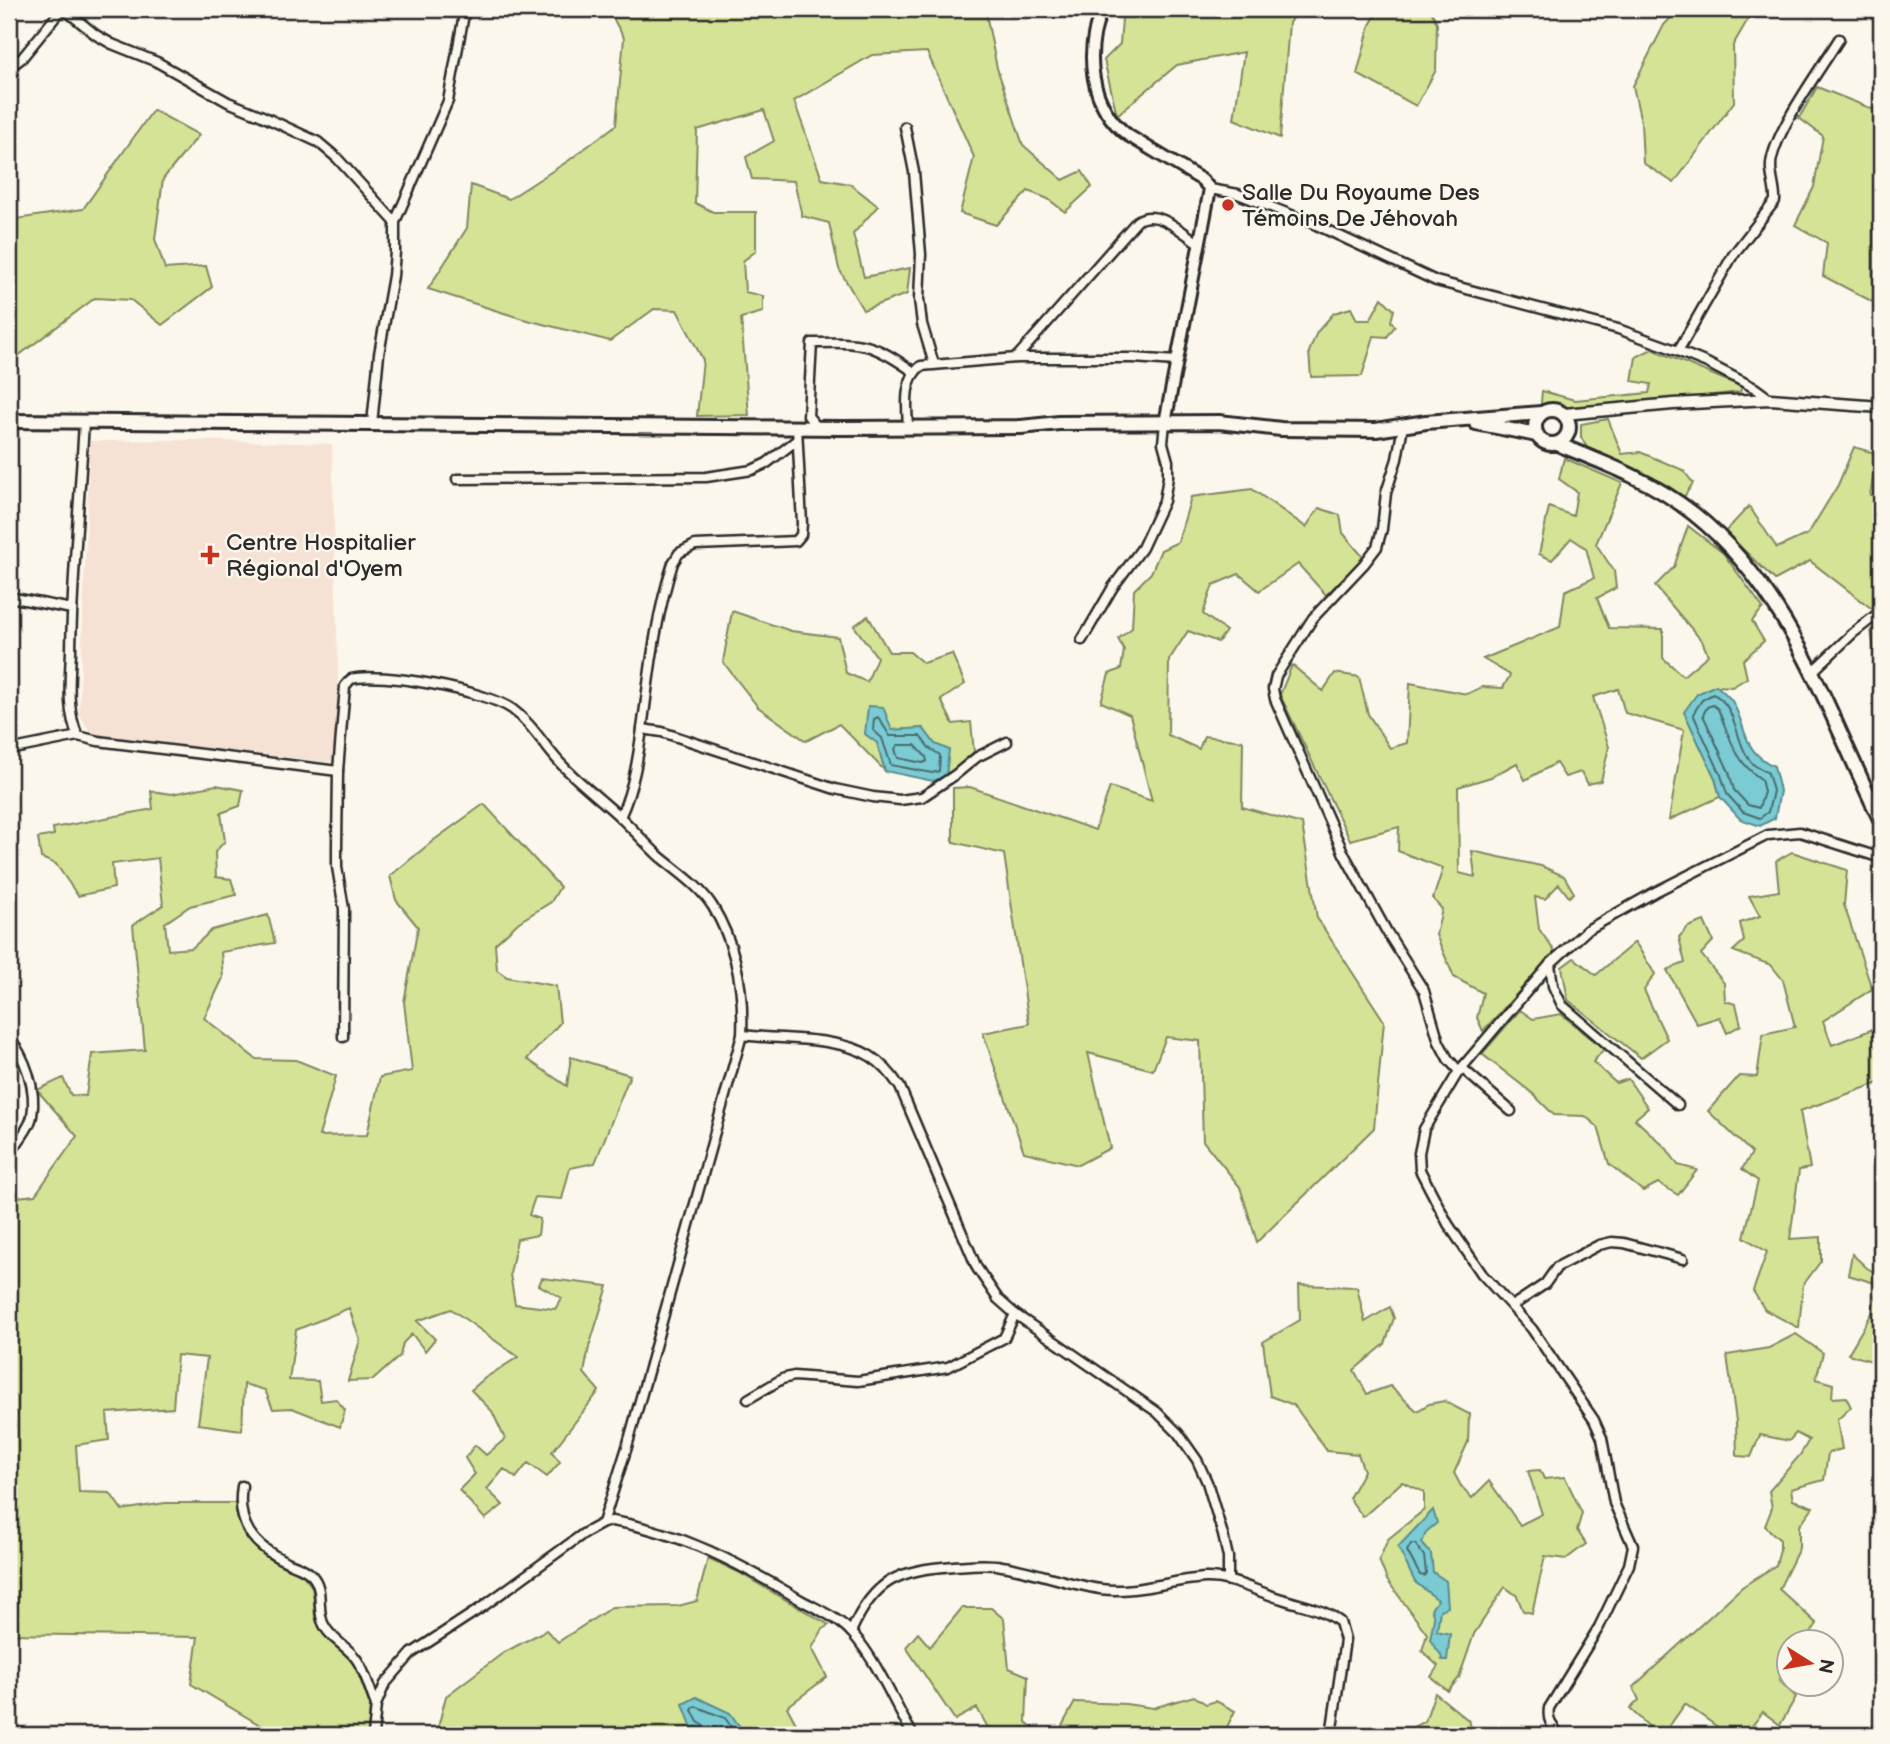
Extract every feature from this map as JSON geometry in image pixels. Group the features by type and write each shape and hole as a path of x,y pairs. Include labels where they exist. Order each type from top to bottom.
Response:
{"main road":[{"path":"1102,9 1096,23 1092,58 1099,99 1118,128 1202,180 1210,189 1166,423"},
{"path":"9,421 372,424 797,433 817,427 1021,427 1059,423 1219,422 1280,429 1376,430 1557,411 1564,414 1570,428 1564,440 1557,444"},
{"path":"1541,413 1535,427 1542,441 1557,444 1623,470 1693,513 1713,530 1768,596 1795,636 1881,821"},
{"path":"1462,421 1537,435"}],"street":[{"path":"9,68 22,58 63,9 111,44 157,62 228,102 318,142 337,158 395,222"},
{"path":"372,424 379,354 394,264 395,222 448,101 465,9"},
{"path":"1678,351 1733,255 1775,201 1771,168 1775,149 1784,128 1839,39"},
{"path":"905,127 914,172 921,254 919,299 922,324 934,364"},
{"path":"1210,189 1238,194 1312,223 1436,281 1618,329 1678,351 1718,369 1770,399"},
{"path":"1016,358 1144,216 1163,220 1200,244"},
{"path":"817,427 808,416 812,342 863,343 875,347 914,372"},
{"path":"908,427 906,397 914,372 921,366 1016,358 1133,358 1176,361"},
{"path":"1564,414 1770,399 1881,407"},
{"path":"78,736 72,719 70,691 72,609 85,422"},
{"path":"1082,640 1113,587 1143,548 1164,501 1168,477 1168,461 1163,443 1166,423"},
{"path":"1403,426 1397,459 1386,493 1377,547 1313,618 1276,676 1273,690 1344,855 1424,991 1439,1042 1448,1059 1511,1111"},
{"path":"457,479 706,477 752,470 767,463 797,433"},
{"path":"620,817 630,790 652,657 673,564 679,553 695,545 796,541 801,536 797,433"},
{"path":"9,597 72,609"},
{"path":"1811,673 1881,611"},
{"path":"343,1037 344,909 337,867 338,771 345,686 351,679 372,678 435,684 486,696 511,708 528,724 562,766 699,890 718,915 738,967 743,1014 741,1035 603,1523"},
{"path":"642,729 662,732 835,789 900,800 930,793 978,757 1007,742"},
{"path":"9,750 78,736 99,741 338,771"},
{"path":"1560,1735 1551,1725 1549,1709 1599,1627 1629,1564 1633,1546 1615,1503 1602,1438 1594,1420 1532,1329 1482,1274 1448,1224 1420,1170 1419,1153 1424,1129 1461,1069 1550,964 1587,930 1768,835 1800,832 1881,858"},
{"path":"1550,964 1553,986 1562,1004 1678,1105"},
{"path":"741,1035 844,1046 869,1055 885,1068 905,1098 977,1268 998,1299 1015,1314 1157,1412 1178,1433 1197,1460 1213,1500 1228,1557 1228,1580"},
{"path":"9,1037 19,1049 31,1083 32,1117 9,1154"},
{"path":"1512,1306 1545,1284 1557,1267 1599,1245 1624,1243 1684,1259"},
{"path":"748,1399 782,1379 794,1376 858,1381 948,1367 1004,1338 1015,1314"},
{"path":"242,1486 240,1515 245,1526 259,1545 272,1555 309,1572 316,1580 323,1624 358,1661 376,1705"},
{"path":"373,1735 376,1705 385,1684 412,1653 481,1608 583,1534 612,1521 684,1539 711,1550 757,1573 841,1623 869,1655 913,1735"},
{"path":"851,1632 859,1614 876,1590 893,1578 908,1572 942,1567 981,1564 1001,1566 1100,1589 1122,1590 1207,1578 1228,1580 1283,1600 1326,1611 1340,1622 1345,1640 1331,1735"}],"shaded area":[{"name":"Centre Hospitalier Régional d'Oyem","path":"189,440 332,444 338,667 336,760 325,762 92,734 79,714 90,441"}],"green space":[{"path":"608,9 985,9 997,68 1023,145 1063,180 1082,171 1092,187 1065,212 1048,199 1028,191 996,225 960,213 974,157 927,52 872,55 794,101 822,179 850,184 878,206 853,234 864,277 910,268 907,294 863,310 839,269 829,223 802,216 794,181 752,179 746,157 774,141 764,110 697,130 695,203 713,212 756,212 756,251 743,261 745,292 763,296 763,312 741,318 749,415 697,416 703,360 677,310 654,309 610,341 523,319 428,289 467,228 471,185 509,199 568,161 616,125 624,38"},
{"path":"1125,9 1298,9 1289,23 1280,138 1234,119 1244,52 1177,65 1117,115 1104,60 1120,44"},
{"path":"1379,9 1430,9 1437,23 1436,70 1416,106 1357,74 1370,25"},
{"path":"1679,9 1754,9 1733,45 1734,102 1674,183 1643,163 1641,122 1633,86 1664,25"},
{"path":"1817,87 1880,112 1881,110 1881,225 1874,231 1875,303 1823,276 1827,243 1795,225 1814,187 1823,136 1799,118"},
{"path":"153,110 199,135 163,179 155,239 165,269 206,266 212,287 162,325 131,300 95,298 14,359 9,356 9,220 83,209"},
{"path":"1382,298 1394,310 1391,321 1395,326 1387,337 1374,336 1362,376 1311,377 1309,352 1317,332 1334,313 1351,308 1357,320 1370,320"},
{"path":"1652,349 1742,387 1740,392 1540,414 1542,391 1575,400 1649,393 1651,384 1632,381 1636,357"},
{"path":"1608,419 1622,454 1640,452 1683,470 1693,483 1682,500 1590,453 1581,437 1581,424"},
{"path":"1854,447 1878,454 1870,495 1881,497 1881,602 1871,608 1810,561 1775,580 1725,532 1749,506 1777,548 1808,534 1838,485"},
{"path":"1564,458 1622,483 1596,544 1614,571 1616,588 1597,598 1609,628 1663,629 1663,658 1683,676 1708,655 1702,641 1655,586 1674,567 1688,526 1723,553 1763,608 1752,621 1764,641 1743,660 1747,678 1732,687 1716,686 1704,690 1685,712 1715,778 1720,797 1669,820 1684,730 1625,713 1618,689 1593,697 1609,747 1601,781 1588,784 1581,772 1565,777 1556,763 1525,780 1517,763 1491,777 1458,787 1459,873 1475,877 1472,851 1541,866 1564,876 1574,893 1569,897 1559,884 1545,899 1535,897 1539,929 1555,952 1483,1031 1477,1018 1483,993 1454,977 1436,935 1442,909 1433,899 1443,868 1398,851 1399,827 1350,840 1280,695 1292,665 1323,691 1335,673 1359,677 1368,714 1390,748 1407,743 1410,683 1467,694 1482,687 1503,688 1510,675 1483,659 1560,627 1565,591 1594,578 1586,548 1571,538 1552,560 1539,554 1549,507 1573,516 1577,492 1559,479"},
{"path":"1252,489 1306,527 1319,508 1340,515 1343,533 1364,558 1326,595 1298,564 1259,591 1239,574 1213,585 1203,614 1226,631 1218,642 1188,631 1169,660 1168,735 1199,749 1204,736 1243,741 1242,807 1302,824 1317,918 1384,1021 1374,1128 1257,1242 1240,1187 1203,1141 1200,1041 1166,1037 1153,1070 1088,1053 1110,1148 1078,1165 1024,1152 983,1033 1029,1024 1004,854 953,842 953,788 970,787 1095,830 1110,787 1152,801 1130,715 1101,702 1109,674 1121,669 1124,650 1118,639 1132,628 1134,590 1151,573 1161,550 1178,542 1191,497"},
{"path":"732,611 791,631 838,637 846,673 867,682 877,657 854,626 868,616 889,652 910,652 923,663 952,654 965,684 941,700 953,724 971,722 974,752 946,776 948,750 935,744 923,728 892,730 877,742 885,771 839,724 806,741 758,707 723,662"},
{"path":"1881,626 1881,695 1871,630"},
{"path":"216,785 243,790 240,806 221,813 225,841 215,852 216,877 231,879 236,895 190,906 165,923 168,950 192,948 212,930 268,915 275,943 221,952 223,978 204,1018 256,1059 296,1060 336,1076 319,1136 367,1135 380,1077 412,1071 404,1002 418,927 396,900 390,876 484,804 560,887 551,902 519,922 495,944 497,970 507,977 556,986 560,1023 527,1059 567,1086 571,1057 630,1075 595,1163 570,1168 562,1199 535,1197 529,1215 540,1219 538,1235 517,1239 510,1274 515,1304 555,1309 562,1298 539,1285 542,1278 608,1286 584,1373 599,1391 552,1452 560,1462 547,1477 528,1463 516,1478 504,1469 487,1489 503,1505 485,1519 459,1490 475,1474 465,1458 475,1445 486,1455 505,1439 492,1411 471,1390 518,1357 451,1309 417,1321 435,1339 425,1351 412,1334 403,1343 400,1356 373,1380 348,1381 360,1340 349,1308 296,1330 289,1380 318,1381 321,1401 336,1399 345,1410 340,1427 292,1408 273,1409 265,1390 244,1384 242,1430 198,1424 207,1358 177,1355 173,1408 107,1413 109,1440 76,1445 79,1492 110,1493 122,1510 165,1503 235,1503 238,1521 254,1546 269,1559 303,1575 312,1587 317,1622 325,1635 354,1662 370,1706 368,1735 277,1735 191,1684 198,1637 9,1634 9,1198 35,1195 77,1136 37,1090 63,1078 71,1095 86,1096 92,1054 145,1050 133,925 163,905 158,858 112,864 114,888 78,896 56,864 41,858 38,838 54,835 53,828 153,809 151,791 172,794"},
{"path":"1792,852 1847,870 1844,905 1872,989 1823,1021 1832,1045 1881,1026 1881,1082 1800,1111 1810,1168 1799,1170 1790,1239 1821,1237 1821,1261 1803,1285 1799,1328 1765,1310 1753,1291 1767,1252 1744,1237 1758,1181 1742,1169 1752,1153 1708,1111 1739,1076 1757,1077 1763,1034 1795,1027 1783,980 1771,965 1733,951 1744,941 1740,923 1760,916 1749,896 1779,891 1776,861"},
{"path":"1704,921 1713,941 1701,954 1724,983 1725,1001 1736,1004 1741,1025 1727,1033 1720,1017 1697,1024 1667,970 1685,963 1679,937 1688,927"},
{"path":"1635,942 1655,974 1644,990 1667,1039 1641,1058 1568,1000 1562,967 1574,958 1596,975"},
{"path":"1520,1010 1533,1019 1561,1014 1604,1049 1593,1062 1616,1083 1628,1079 1648,1108 1635,1119 1667,1149 1678,1165 1697,1170 1678,1195 1658,1183 1643,1191 1609,1164 1598,1127 1585,1116 1554,1115 1532,1093 1482,1054"},
{"path":"1852,1254 1881,1276 1881,1364 1848,1354 1872,1313 1878,1284 1848,1275"},
{"path":"1299,1285 1357,1287 1365,1322 1390,1307 1394,1318 1385,1344 1354,1370 1367,1394 1390,1386 1417,1411 1429,1404 1444,1401 1469,1414 1468,1442 1454,1473 1472,1498 1489,1481 1520,1525 1542,1514 1528,1471 1540,1470 1544,1479 1565,1477 1582,1513 1577,1530 1586,1544 1566,1559 1545,1556 1532,1613 1523,1611 1517,1596 1505,1587 1474,1634 1459,1678 1448,1691 1431,1677 1438,1666 1422,1651 1427,1634 1387,1580 1379,1560 1388,1539 1424,1510 1424,1492 1402,1482 1363,1517 1349,1498 1364,1471 1358,1454 1327,1451 1294,1405 1270,1396 1263,1342 1300,1320"},
{"path":"1796,1334 1823,1353 1816,1379 1833,1384 1832,1398 1846,1397 1851,1407 1837,1420 1842,1449 1828,1453 1824,1480 1791,1489 1793,1500 1813,1507 1799,1526 1799,1548 1779,1589 1817,1624 1814,1628 1774,1628 1774,1698 1795,1698 1780,1725 1763,1712 1745,1735 1729,1735 1685,1704 1663,1735 1658,1735 1630,1709 1639,1700 1633,1687 1742,1587 1776,1565 1780,1540 1765,1526 1772,1508 1769,1491 1800,1455 1809,1440 1796,1433 1789,1441 1760,1435 1751,1457 1737,1456 1736,1421 1727,1355 1769,1348"},
{"path":"708,1558 738,1572 829,1625 823,1629 812,1648 827,1677 787,1707 802,1735 436,1735 446,1696 503,1653 546,1630 558,1642 612,1607 678,1606 697,1601"},
{"path":"962,1608 991,1608 1004,1619 1009,1668 1028,1676 1026,1722 1042,1735 989,1735 991,1733 977,1708 955,1720 906,1647 918,1633 930,1647"},
{"path":"1435,1693 1468,1720 1475,1735 1457,1735 1453,1732 1450,1735 1403,1735 1402,1733 1425,1721"},
{"path":"1194,1696 1206,1704 1216,1701 1235,1711 1223,1735 1057,1735 1075,1702 1153,1708"}],"water":[{"path":"1716,685 1732,701 1750,746 1763,760 1774,766 1780,791 1775,818 1760,826 1740,819 1720,797 1715,778 1684,712 1697,694"},
{"path":"868,706 883,707 892,730 923,728 935,744 949,750 946,776 933,781 885,771 877,743 865,734"},
{"path":"1433,1510 1437,1523 1426,1532 1422,1543 1431,1554 1433,1572 1446,1581 1448,1607 1440,1610 1437,1631 1450,1634 1447,1660 1442,1660 1430,1640 1434,1618 1431,1609 1438,1600 1415,1582 1398,1547"},
{"path":"696,1697 730,1713 745,1734 710,1735 692,1728 683,1704"}],"place":[{"name":"Salle Du Royaume Des Témoins De Jéhovah","path":"1228,205"},
{"name":"Centre Hospitalier Régional d'Oyem","path":"210,555"}]}
